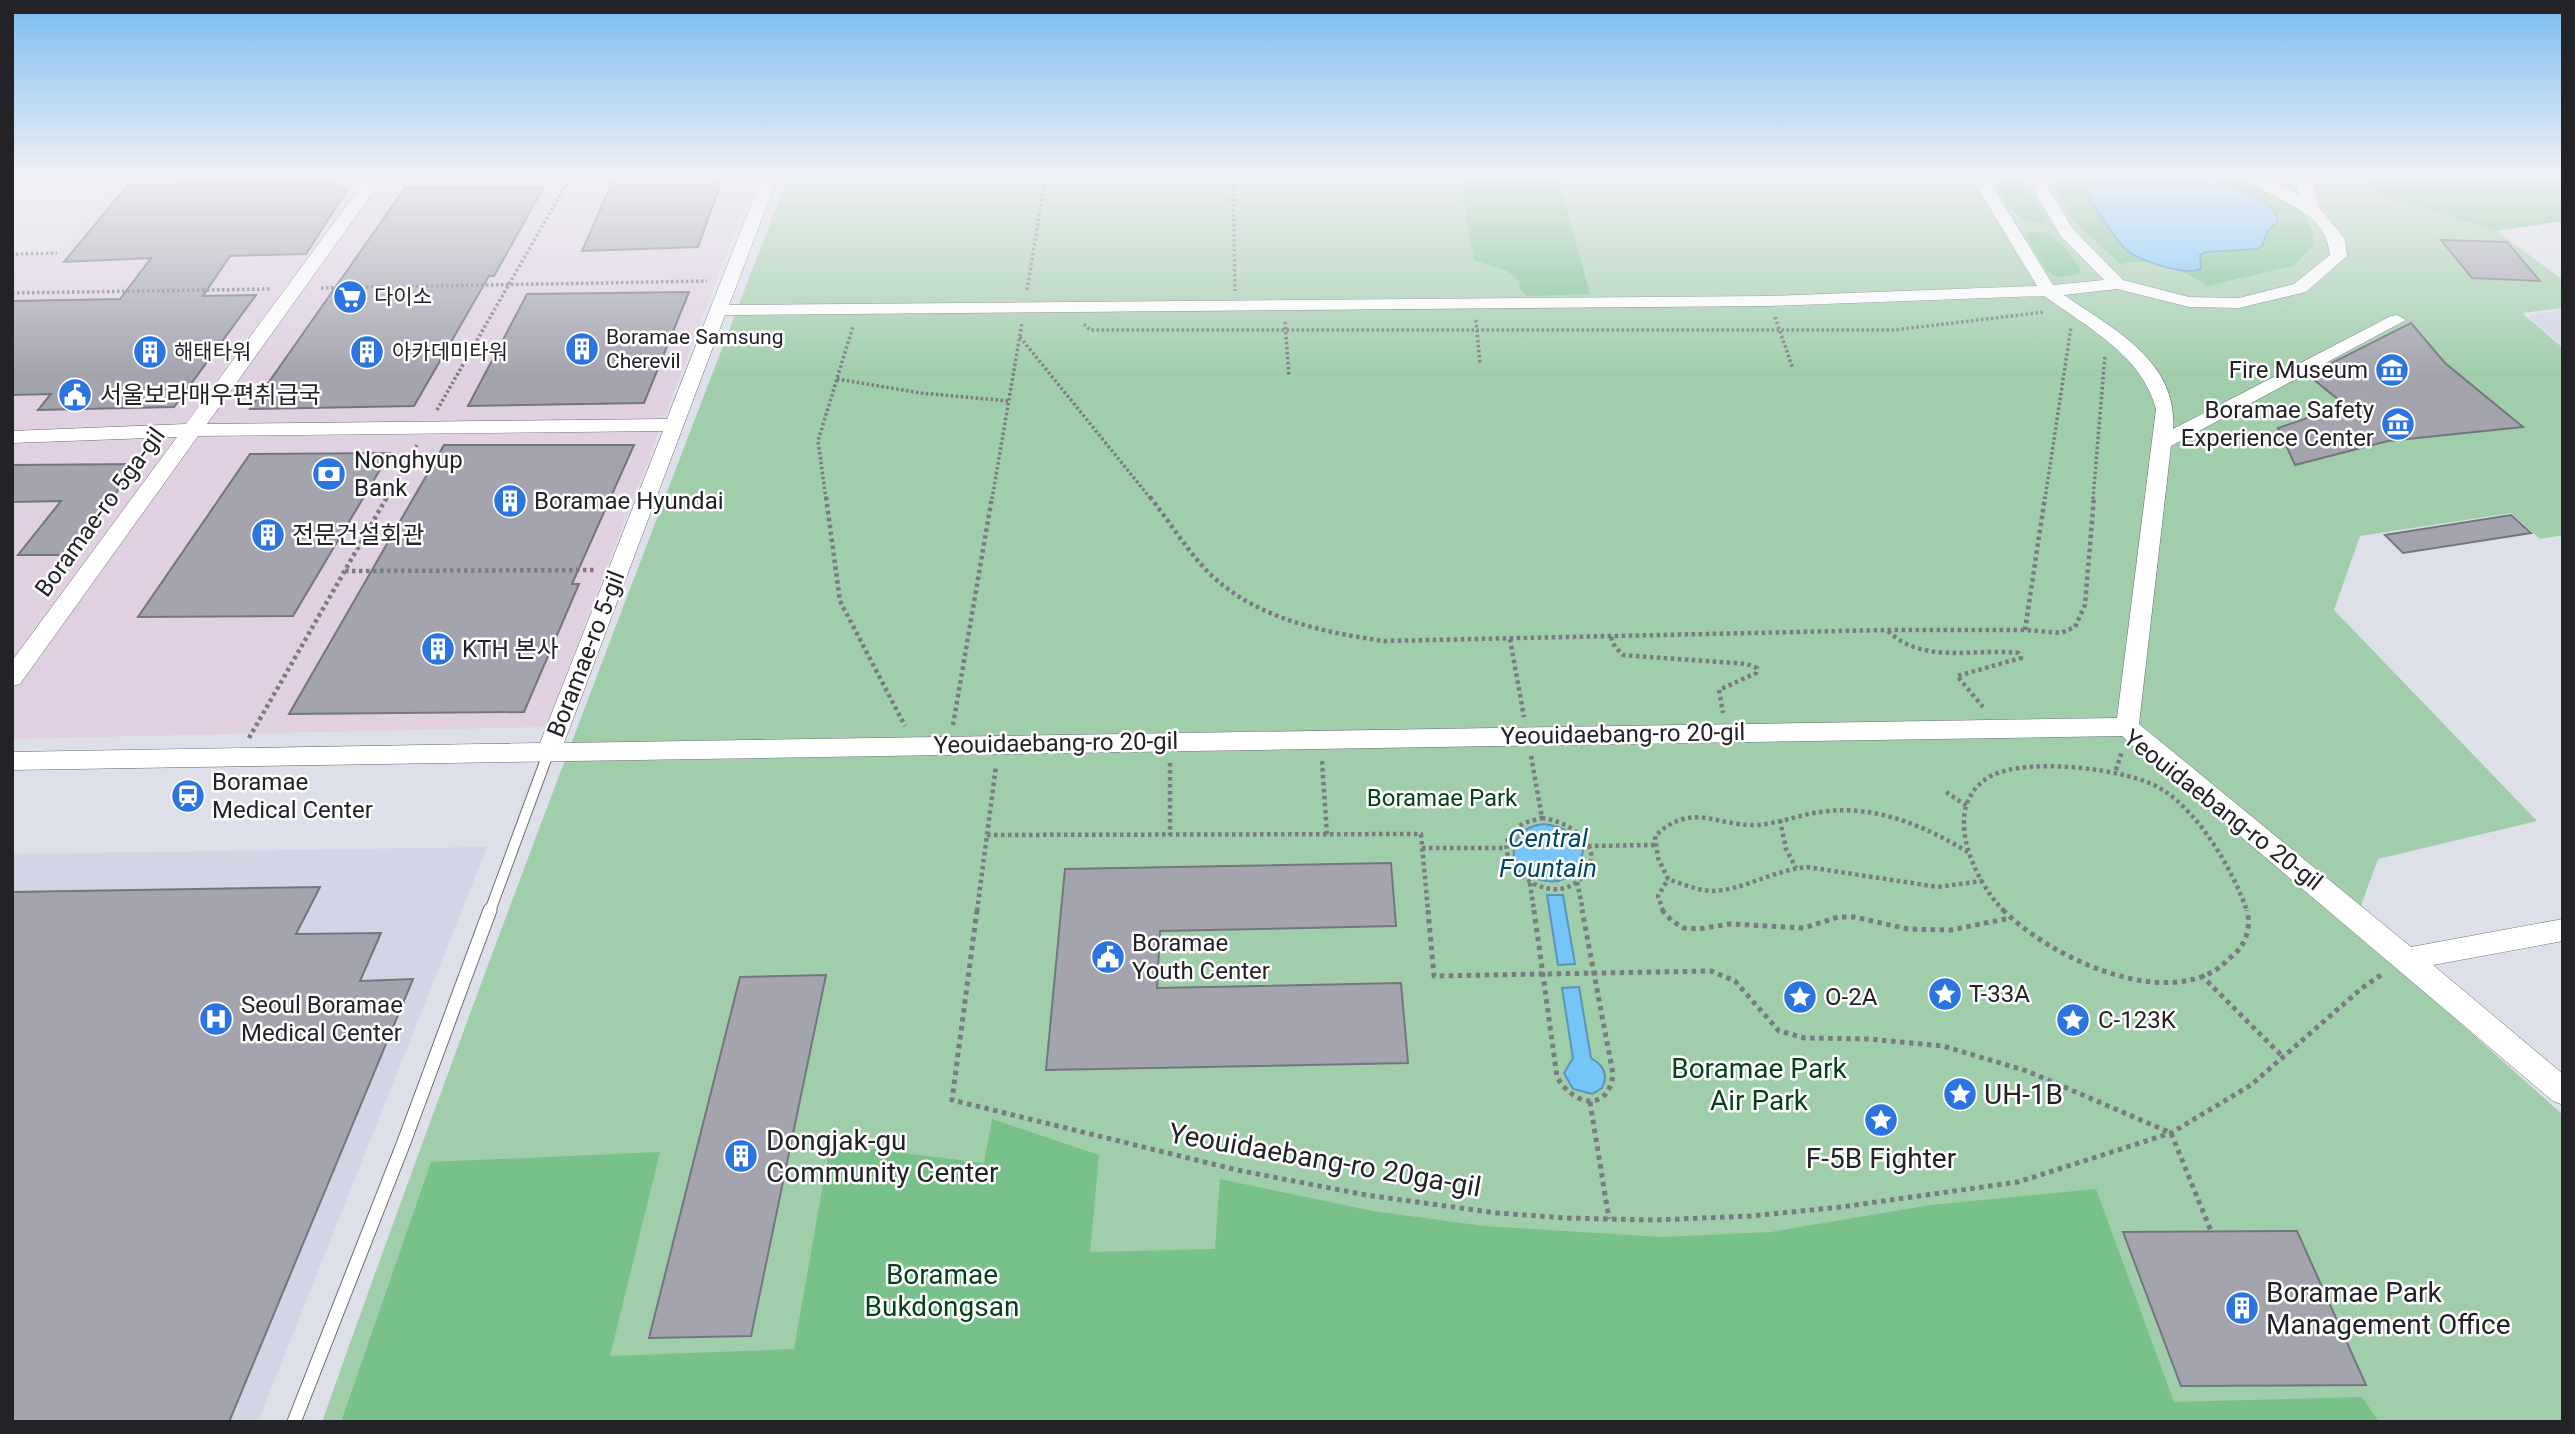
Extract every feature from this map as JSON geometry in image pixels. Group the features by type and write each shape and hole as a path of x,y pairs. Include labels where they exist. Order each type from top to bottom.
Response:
{"street":[{"name":"Boramae-ro 5ga-gil","path":"12,678 329,241"},
{"name":"Boramae-ro 5-gil","path":"12,761 550,751 745,241"},
{"path":"2018,241 2048,291 2140,360 2160,389 2165,409 2124,739"},
{"path":"2075,241 2117,284"},
{"path":"718,310 1769,302 2048,291 2117,284 2189,302 2239,303 2300,288 2339,256 2337,241"},
{"path":"2162,443 2397,320"},
{"path":"12,437 192,430 674,425"},
{"name":"Yeouidaebang-ro 20-gil","path":"550,751 1992,728 2124,739 2407,959 2563,1093"},
{"path":"2407,959 2563,930"}],"lane":[{"path":"294,1422 404,1142 550,751"}],"path":[{"path":"238,757 534,241"},
{"path":"950,745 1035,241"},
{"path":"1234,241 1235,306"},
{"path":"12,257 15,254 57,253"},
{"path":"12,293 729,281"},
{"path":"1769,302 1793,369"},
{"path":"1474,304 1480,364"},
{"path":"1284,305 1289,377"},
{"path":"858,309 818,441 840,601 915,745"},
{"path":"1161,330 1894,330 2073,309 2025,631"},
{"path":"1020,337 1169,521 1186,550 1246,602 1275,617 1305,627 1384,641 1888,630 2061,633 2074,627 2081,618 2085,605 2106,333"},
{"path":"837,379 921,393 1009,401"},
{"path":"345,571 619,570"},
{"path":"1888,630 1896,641 1911,649 1934,652 2018,653 2021,658 1957,676 1982,704 1992,728"},
{"path":"1611,637 1615,648 1623,655 1758,667 1756,673 1718,690 1730,732"},
{"path":"1321,739 1327,835"},
{"path":"2116,770 2124,739"},
{"path":"1170,741 1170,835"},
{"name":"Yeouidaebang-ro 20ga-gil","path":"999,744 952,1100 1199,1161 1366,1195 1497,1213 1609,1219 1751,1216 1841,1207 1930,1192 2018,1182 2171,1133 2251,1085 2362,988 2407,959"},
{"path":"2076,768 2116,770 2165,791 2201,831 2242,895 2247,908 2249,930 2239,950 2225,964 2182,981 2160,983 2130,979 2066,955 2010,918 1982,881 1969,852 1962,826 1967,806 1986,779 2004,772 2076,768"},
{"path":"1946,792 1967,806"},
{"path":"1969,852 1933,830 1865,809 1821,812 1761,825 1742,825 1699,815 1677,817 1655,836 1661,866 1668,879 1707,891 1738,889 1786,868 1840,869 1910,886 1947,888 1982,881"},
{"path":"1542,818 1568,824 1579,831 1588,846 1591,863 1577,882 1555,889 1530,883 1511,868 1506,848 1513,830 1531,819 1542,818"},
{"path":"1780,820 1786,849 1796,868"},
{"path":"987,835 1421,834 1434,976 1711,971 1735,981 1779,1031 1805,1038 1870,1039 1943,1046 2027,1071 2171,1133 2211,1231"},
{"path":"1588,846 1655,845"},
{"path":"1422,848 1506,848"},
{"path":"1668,879 1658,896 1662,910 1672,921 1684,928 1698,929 1730,924 1804,928 1838,917 1854,917 1908,929 1951,930 2010,918"},
{"path":"1530,883 1560,1085 1573,1097 1590,1102 1606,1096 1613,1082 1577,882"},
{"path":"2201,975 2283,1057"},
{"path":"1590,1102 1609,1219"}],"shaded area":[{"path":"68,241 731,241 546,727 12,739 12,257 15,254 57,253"},
{"path":"2563,310 2563,346 2527,315"},
{"name":"Seoul Boramae Medical Center","path":"487,847 258,1422 12,1422 12,854"}],"green space":[{"name":"Boramae Park","path":"763,241 2510,241 2563,280 2563,308 2522,313 2563,348 2563,535 2540,539 2511,513 2360,536 2334,610 2537,821 2378,859 2353,927 2563,1115 2563,1422 322,1422 610,640"},
{"path":"1471,241 1575,241 1590,294 1526,296 1520,289 1519,281 1507,271 1474,260"},
{"path":"2029,241 2057,241 2080,268 2079,275 2056,277 2046,270"},
{"path":"2095,241 2120,241 2124,247 2200,269 2200,255 2205,252 2262,246 2264,241 2314,241 2314,245 2293,266 2207,286 2165,266 2140,262 2121,265"},
{"name":"Boramae Bukdongsan","path":"992,1119 1099,1155 1090,1252 1215,1249 1220,1179 1373,1211 1484,1226 1662,1237 1771,1232 1931,1205 2096,1189 2174,1402 2362,1397 2379,1422 341,1422 431,1162 660,1152 610,1356 794,1349 830,1144 984,1163"}],"water":[{"path":"2119,241 2264,241 2257,249 2205,252 2200,255 2201,269 2194,271 2161,266 2124,248"},
{"name":"Central Fountain","path":"1543,824 1568,832 1583,851 1579,869 1562,880 1544,881 1535,878 1520,866 1514,857 1517,838 1530,827"},
{"path":"1547,895 1563,895 1575,964 1558,965"},
{"path":"1579,987 1591,1058 1602,1067 1605,1075 1602,1088 1592,1094 1573,1089 1564,1073 1573,1058 1562,988"}],"building":[{"path":"81,241 314,241 306,254 230,256 203,296 256,295 174,407 38,410 51,394 12,395 12,301 120,299 151,258 64,262"},
{"name":"아카데미타워","path":"368,241 514,241 494,276 489,276 414,406 250,409"},
{"path":"586,241 700,241 698,247 582,251"},
{"path":"2442,241 2507,242 2540,281 2472,278"},
{"name":"Boramae Samsung Cherevil","path":"689,292 644,403 468,406 527,294"},
{"path":"2411,323 2445,363 2523,427 2388,441 2295,465 2278,428 2345,405 2308,375"},
{"path":"444,445 634,445 572,584 579,584 524,712 289,714"},
{"name":"전문건설회관","path":"390,453 293,616 138,617 250,454"},
{"path":"138,464 69,555 18,555 61,501 12,502 12,465"},
{"path":"2511,515 2531,533 2403,553 2385,535"},
{"name":"Boramae Youth Center","path":"1391,863 1396,926 1160,931 1157,988 1401,983 1408,1063 1046,1070 1065,869"},
{"name":"Seoul Boramae Medical Center","path":"320,887 296,934 381,933 360,981 413,979 229,1422 12,1422 12,892"},
{"name":"Dongjak-gu Community Center","path":"826,975 751,1336 649,1338 740,977"},
{"name":"Boramae Park Management Office","path":"2297,1231 2366,1385 2181,1386 2123,1232"}],"place":[{"name":"다이소","path":"350,297"},
{"name":"Boramae Samsung Cherevil","path":"582,349"},
{"name":"해태타워","path":"150,352"},
{"name":"아카데미타워","path":"367,352"},
{"name":"Fire Museum","path":"2392,370"},
{"name":"서울보라매우편취급국","path":"75,395"},
{"name":"Boramae Safety Experience Center","path":"2398,424"},
{"name":"Nonghyup Bank","path":"329,474"},
{"name":"Boramae Hyundai","path":"510,501"},
{"name":"전문건설회관","path":"268,535"},
{"name":"KTH 본사","path":"438,649"},
{"name":"Boramae Medical Center","path":"188,796"},
{"name":"Boramae Youth Center","path":"1108,957"},
{"name":"T-33A","path":"1945,994"},
{"name":"O-2A","path":"1800,997"},
{"name":"Seoul Boramae Medical Center","path":"216,1019"},
{"name":"C-123K","path":"2073,1020"},
{"name":"UH-1B","path":"1960,1094"},
{"name":"F-5B Fighter","path":"1881,1120"},
{"name":"Dongjak-gu Community Center","path":"741,1156"},
{"name":"Boramae Park Management Office","path":"2242,1308"}],"park label":[{"name":"Boramae Park Air Park","path":"1759,1084"}]}
